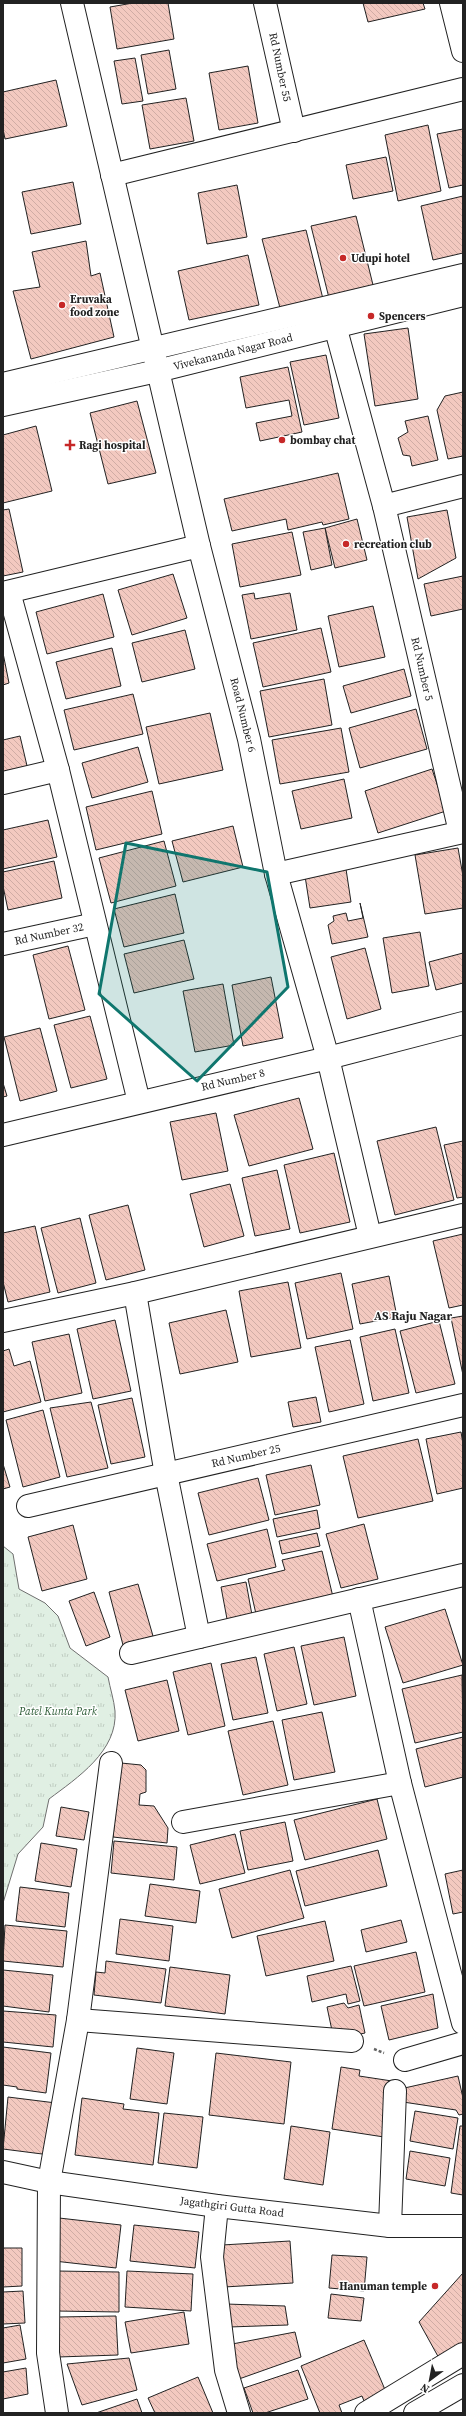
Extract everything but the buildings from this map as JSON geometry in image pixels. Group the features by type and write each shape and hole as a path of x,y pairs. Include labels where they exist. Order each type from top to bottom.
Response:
{"street":[{"name":"Road Number 6","path":"72,3 199,546 249,739 276,874 328,1058 370,1236"},
{"name":"Rd Number 55","path":"265,3 294,131"},
{"path":"451,3 463,51"},
{"path":"112,175 463,89"},
{"name":"Vivekananda Nagar Road","path":"3,384 463,274"},
{"name":"Vivekananda Nagar Road","path":"3,404 157,371 463,295"},
{"name":"Rd Number 5","path":"335,326 384,506 462,832"},
{"path":"384,506 463,486"},
{"path":"139,1102 58,770 6,592 199,546"},
{"path":"3,783 58,770"},
{"path":"276,874 462,832"},
{"name":"Rd Number 32","path":"3,944 95,924"},
{"name":"Rd Number 8","path":"3,1135 328,1058 463,1023"},
{"path":"3,1321 135,1293 463,1215"},
{"path":"135,1293 166,1475 199,1637"},
{"name":"Rd Number 25","path":"28,1506 463,1405"},
{"path":"131,1653 463,1575"},
{"path":"359,1599 400,1783 463,2023"},
{"path":"57,2413 48,2353 50,2182 78,2020 111,1763"},
{"path":"183,1822 400,1783"},
{"path":"78,2020 352,2041"},
{"path":"405,2060 463,2043"},
{"path":"390,2226 395,2090"},
{"name":"Jagathgiri Gutta Road","path":"3,2172 50,2182 217,2206 390,2226 463,2226"},
{"path":"217,2206 212,2257 226,2370 239,2413"},
{"path":"366,2413 463,2354"},
{"path":"415,2413 463,2385"}],"path":[{"path":"352,2041 405,2060"}],"highlighted area":[{"path":"126,843 267,872 288,987 197,1081 99,994"}],"green space":[{"name":"Patel Kunta Park","path":"3,1546 13,1554 19,1589 45,1603 58,1616 70,1648 108,1677 115,1711 114,1725 110,1739 103,1751 94,1762 72,1782 49,1799 43,1827 18,1854 3,1903"}],"place":[{"name":"Udupi hotel","path":"343,258"},
{"name":"Eruvaka food zone","path":"62,305"},
{"name":"Spencers","path":"371,316"},
{"name":"bombay chat","path":"282,440"},
{"name":"Ragi hospital","path":"70,445"},
{"name":"recreation club","path":"346,544"},
{"name":"Hanuman temple","path":"435,2286"}],"district":[{"name":"AS Raju Nagar","path":"413,1316"}]}
